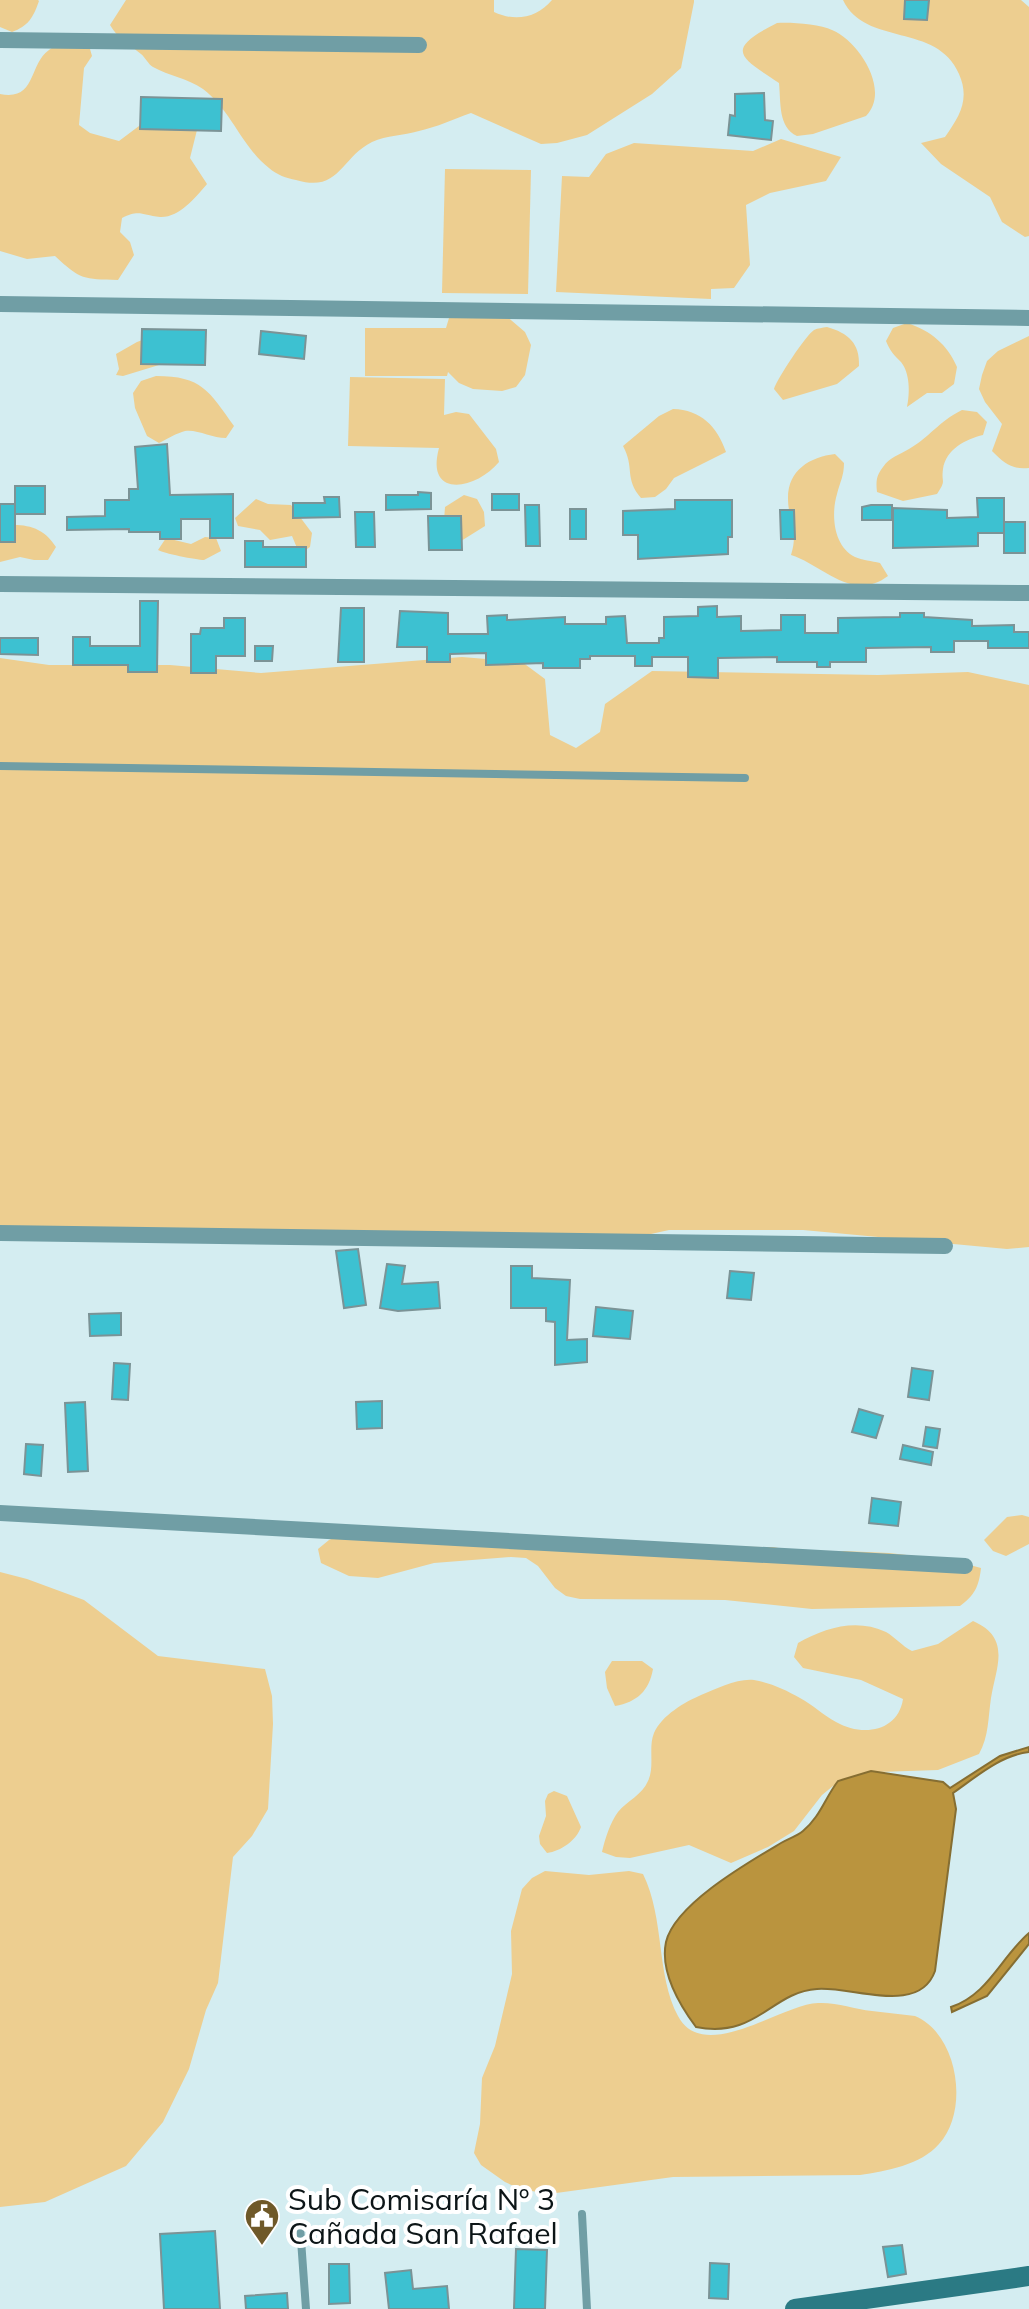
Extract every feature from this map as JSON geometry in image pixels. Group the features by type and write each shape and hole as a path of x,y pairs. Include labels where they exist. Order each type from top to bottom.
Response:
{"main road":[{"path":"795,2309 1029,2276"}],"street":[{"path":"0,40 419,45"},
{"path":"0,304 1029,318"},
{"path":"0,584 1029,593"},
{"path":"0,1233 945,1246"},
{"path":"0,1513 965,1566"}],"lane":[{"path":"0,766 745,778"},
{"path":"582,2214 587,2309"},
{"path":"300,2226 306,2309"}],"shaded area":[{"path":"0,0 39,1 29,21 12,32 0,27"},
{"path":"126,0 494,0 494,12 510,17 533,14 552,0 694,2 681,68 652,94 587,135 541,144 471,113 413,133 372,142 331,178 311,183 285,177 272,170 259,159 222,108 203,89 153,67 120,38 110,25"},
{"path":"843,0 1021,0 1029,7 1029,236 1025,237 1002,222 990,197 941,164 921,143 945,137 962,107 962,83 949,58 935,47 867,24 853,15"},
{"path":"777,23 827,28 852,45 861,55 873,81 873,106 866,116 813,134 797,136 786,127 779,83 747,60 743,53 749,40"},
{"path":"73,39 88,42 92,56 84,68 79,125 90,133 119,141 143,123 197,130 190,158 207,184 174,214 160,217 137,213 122,218 120,232 130,242 134,255 118,280 83,277 55,256 27,259 0,251 0,94 20,92 26,87 42,56"},
{"path":"781,139 841,157 826,181 770,193 746,205 750,265 734,288 711,289 711,299 556,292 562,176 589,177 606,154 634,143 753,151"},
{"path":"445,169 531,170 528,294 442,293"},
{"path":"463,309 505,315 525,332 531,345 525,375 516,387 502,391 473,389 459,383 448,372 447,376 365,376 365,328 446,328 449,318"},
{"path":"907,323 937,339 957,367 954,384 942,393 927,393 907,407 908,377 886,341 893,328"},
{"path":"827,327 851,340 857,351 859,366 837,384 783,400 774,389 780,376 810,334"},
{"path":"153,336 162,362 123,376 116,375 119,369 116,354"},
{"path":"1029,336 1029,468 1018,468 1009,465 992,451 1002,424 979,389 987,361 998,351"},
{"path":"156,376 184,379 203,388 234,426 226,438 185,431 159,443 147,436 135,408 133,393 141,381"},
{"path":"350,377 445,379 444,415 456,412 469,414 496,449 499,462 478,479 455,485 439,476 439,448 348,446"},
{"path":"673,409 692,412 707,421 718,434 726,452 674,478 655,497 641,498 633,485 623,446 659,416"},
{"path":"962,410 977,412 987,422 983,435 964,442 948,456 943,469 943,483 937,494 903,501 877,492 878,476 892,458 916,445"},
{"path":"835,454 844,463 834,511 838,538 855,557 880,563 888,576 875,583 862,586 850,584 791,555 794,532 788,498 792,480 809,462"},
{"path":"464,495 477,499 484,512 485,526 461,541 444,521 445,507"},
{"path":"256,499 268,504 291,505 312,533 310,547 304,551 297,548 292,536 270,540 260,530 238,526 235,518"},
{"path":"0,525 32,527 45,534 56,547 48,560 20,557 0,562"},
{"path":"205,537 216,538 221,551 204,560 158,550 166,538 191,544"},
{"path":"462,657 522,662 545,679 550,735 576,748 600,732 605,704 652,671 878,675 968,672 1029,685 1029,1247 1007,1249 803,1230 669,1230 615,1242 0,1230 0,658 49,665 170,665 261,673"},
{"path":"1007,1517 1029,1517 1029,1544 1006,1556 993,1551 984,1540"},
{"path":"342,1534 656,1546 773,1547 815,1555 844,1551 889,1553 951,1560 981,1568 975,1590 960,1606 812,1609 725,1600 580,1599 566,1596 555,1588 538,1566 526,1558 434,1563 378,1578 349,1576 321,1563 318,1549"},
{"path":"0,1572 84,1600 158,1656 265,1669 272,1696 273,1724 268,1809 252,1836 233,1857 218,1983 206,2010 189,2069 163,2122 126,2166 45,2202 0,2207"},
{"path":"973,1621 993,1636 998,1654 986,1734 979,1754 938,1770 878,1772 833,1786 822,1795 794,1831 768,1847 731,1863 689,1845 630,1858 602,1852 615,1816 648,1781 654,1733 662,1720 681,1705 727,1684 754,1680 789,1692 846,1727 877,1728 894,1719 903,1699 861,1680 803,1668 794,1657 798,1643 830,1629 852,1625 886,1632 912,1651 938,1644"},
{"path":"612,1661 642,1661 653,1669 641,1694 630,1702 615,1706 607,1688 605,1672"},
{"path":"1029,1747 1029,1752 999,1762 953,1793 956,1809 935,1971 927,1985 900,1996 817,1989 787,1998 734,2027 696,2027 677,1998 668,1976 665,1953 672,1928 683,1913 715,1885 803,1831 814,1820 838,1781 871,1771 943,1782 950,1788 1000,1756"},
{"path":"554,1791 567,1796 581,1827 576,1837 567,1844 547,1853 540,1844 539,1836 546,1816 545,1801 548,1794"},
{"path":"545,1871 589,1875 629,1871 643,1874 655,1909 671,2000 678,2016 690,2030 706,2035 724,2034 818,2003 915,2016 930,2025 950,2055 955,2074 954,2112 949,2129 939,2144 923,2157 892,2169 860,2175 673,2177 549,2194 520,2189 505,2182 481,2165 474,2153 480,2124 482,2078 495,2046 512,1974 511,1931 522,1889 532,1878"},
{"path":"1029,1933 1029,1944 987,1996 952,2012 951,2007 985,1985"}],"building":[{"path":"905,0 929,0 927,20 904,19"},
{"path":"764,93 765,120 773,121 771,140 728,135 730,115 735,116 735,94"},
{"path":"141,97 222,99 221,131 140,129"},
{"path":"142,329 206,330 205,365 141,364"},
{"path":"261,331 306,336 304,359 259,354"},
{"path":"167,444 170,495 233,494 233,538 210,538 210,519 181,519 181,539 160,539 160,532 129,532 129,529 67,530 67,517 105,516 105,500 129,500 129,489 138,489 135,447"},
{"path":"15,486 45,486 45,514 15,514"},
{"path":"418,492 431,493 431,509 386,510 386,495 418,495"},
{"path":"492,494 519,494 519,510 492,510"},
{"path":"324,497 339,497 340,517 293,518 293,503 325,503"},
{"path":"977,498 1004,498 1004,533 978,533 978,546 893,548 893,508 947,510 947,518 978,517"},
{"path":"675,500 732,500 732,537 728,537 728,554 638,559 638,535 623,535 623,511 675,509"},
{"path":"0,504 15,504 15,542 0,542"},
{"path":"525,505 539,505 540,546 526,546"},
{"path":"892,505 892,520 862,520 862,507"},
{"path":"570,509 586,509 586,539 570,539"},
{"path":"780,510 794,510 795,539 781,539"},
{"path":"355,512 374,512 375,547 356,547"},
{"path":"428,516 461,516 462,550 429,550"},
{"path":"1004,522 1025,522 1025,553 1004,553"},
{"path":"245,541 263,541 263,547 306,547 306,567 245,567"},
{"path":"140,601 158,601 157,672 128,672 128,665 73,665 73,637 90,637 90,646 140,646"},
{"path":"717,606 717,617 741,616 741,631 781,630 781,615 805,615 805,633 838,633 838,618 900,617 900,613 924,613 924,617 972,620 972,626 1014,625 1014,632 1029,632 1029,648 988,648 988,641 954,641 954,652 931,652 931,647 866,648 866,662 830,662 830,667 817,667 817,662 777,662 777,657 718,658 718,678 688,677 688,657 652,657 652,666 635,666 635,656 590,656 590,659 580,659 580,668 543,668 543,663 486,665 486,653 450,654 450,662 427,662 427,647 397,647 400,611 448,613 448,634 488,634 487,616 507,615 507,620 565,617 565,624 606,624 606,617 625,616 627,643 659,643 659,638 664,638 664,617 698,616 698,607"},
{"path":"341,608 364,608 364,662 338,662"},
{"path":"224,618 245,618 245,656 216,656 216,673 191,673 191,634 200,634 201,628 224,628"},
{"path":"0,638 38,638 38,655 0,654"},
{"path":"255,646 273,646 272,661 255,661"},
{"path":"358,1249 366,1305 344,1308 336,1251"},
{"path":"387,1264 405,1266 402,1284 438,1282 440,1308 398,1311 380,1308"},
{"path":"511,1266 532,1266 532,1278 570,1280 567,1340 587,1339 587,1362 555,1365 555,1322 546,1321 546,1308 511,1308"},
{"path":"730,1271 754,1273 751,1300 727,1298"},
{"path":"596,1307 633,1311 630,1339 593,1336"},
{"path":"121,1313 121,1335 90,1336 89,1314"},
{"path":"114,1363 130,1364 128,1400 112,1399"},
{"path":"912,1368 933,1371 929,1400 908,1397"},
{"path":"382,1401 382,1428 357,1429 356,1402"},
{"path":"85,1402 88,1471 68,1472 65,1403"},
{"path":"859,1409 883,1416 876,1438 852,1432"},
{"path":"926,1427 940,1429 937,1448 923,1446"},
{"path":"26,1444 43,1445 41,1476 24,1474"},
{"path":"903,1445 933,1452 931,1465 900,1459"},
{"path":"872,1498 901,1502 898,1526 869,1523"},
{"path":"215,2231 220,2309 164,2309 160,2234"},
{"path":"902,2245 906,2274 888,2277 883,2247"},
{"path":"516,2249 547,2250 545,2309 514,2309"},
{"path":"710,2263 729,2264 728,2299 709,2298"},
{"path":"329,2264 349,2264 350,2303 329,2304"},
{"path":"411,2270 413,2289 447,2286 449,2309 389,2309 385,2273"},
{"path":"287,2293 288,2309 246,2309 245,2296"}],"place":[{"name":"Sub Comisaría Nº 3 Cañada San Rafael","path":"262,2247"}]}
